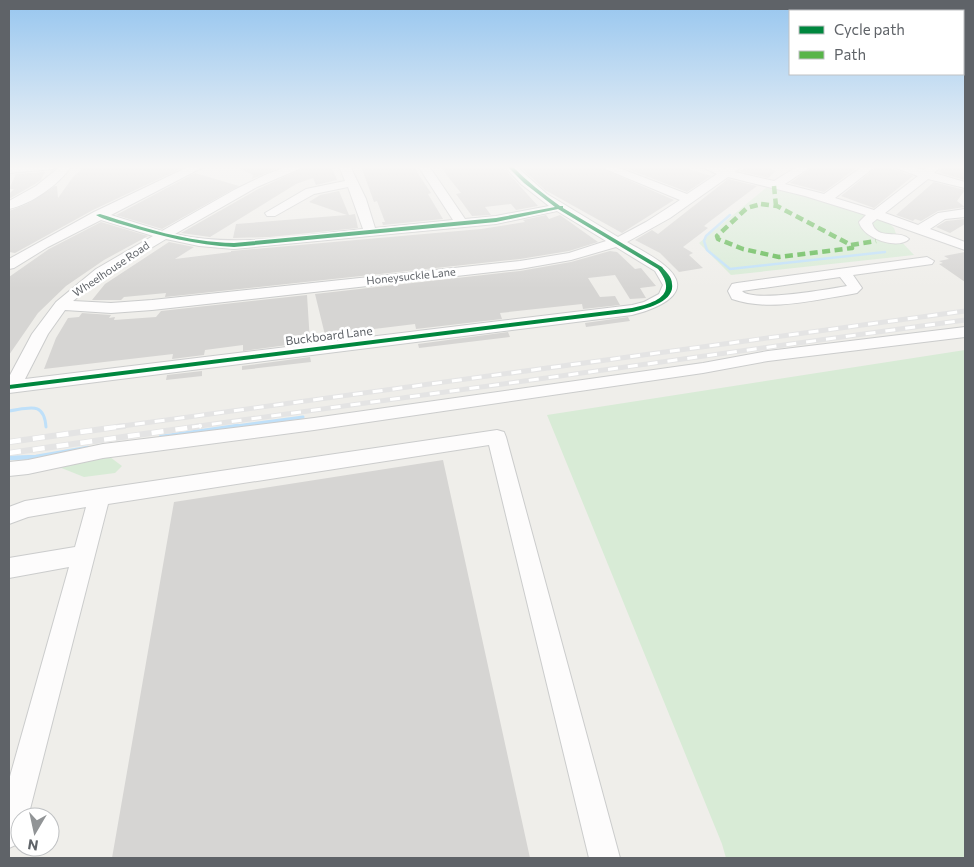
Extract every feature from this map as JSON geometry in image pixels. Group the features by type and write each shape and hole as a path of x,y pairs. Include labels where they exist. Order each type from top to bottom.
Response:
{"street":[{"path":"9,265 38,246 115,206"},
{"name":"Wheelhouse Road","path":"10,387 61,305 89,281 215,206"},
{"path":"271,213 283,206"},
{"path":"362,206 370,232"},
{"path":"450,206 461,223"},
{"name":"Honeysuckle Lane","path":"61,305 111,308 152,305 520,264 576,254 617,242 654,224 679,206"},
{"path":"850,206 965,246"},
{"path":"886,206 865,223 870,231 885,238 902,239"},
{"path":"98,215 163,236 194,242 234,245 508,218 561,207 617,242"},
{"path":"920,229 942,216 965,213"},
{"path":"843,272 854,285 855,288 852,290 749,301 737,296 735,291 737,287 843,272 927,261 902,239 897,221"},
{"name":"Buckboard Lane","path":"10,387 632,310 652,304 669,292 671,288 668,278 660,268 617,242"},
{"path":"9,469 103,452 314,424 703,368 750,358 914,341 965,332"},
{"path":"9,516 25,509 99,497 497,437 605,858"},
{"path":"9,833 99,497"},
{"path":"9,568 84,555"}],"green space":[{"path":"743,206 842,206 888,222 894,228 897,237 914,255 731,275 699,243"},
{"path":"965,350 965,858 726,858 722,844 547,415"},
{"path":"110,457 122,466 115,473 84,477 59,467"}],"building":[{"path":"21,206 101,206 15,253 9,252 9,211"},
{"path":"132,206 202,206 162,229 116,215"},
{"path":"227,206 260,206 210,237 181,233"},
{"path":"322,206 345,206 349,215 355,214 358,228 269,237 233,238 236,224 347,215"},
{"path":"379,206 435,206 443,219 383,225 382,222 385,222"},
{"path":"465,206 490,206 485,207 491,215 472,216"},
{"path":"513,206 535,206 516,210"},
{"path":"574,206 664,206 622,233"},
{"path":"693,206 730,206 704,226 708,228 683,247 693,253 689,255 703,268 679,272 660,253 635,240 652,230 658,234"},
{"path":"906,206 965,207 938,211 921,221 915,219 913,221 896,215"},
{"path":"546,215 549,219 560,215 598,242 569,251 520,259 165,297 166,293 124,297 121,300 92,300 105,284 169,242 194,247 175,259 231,251 481,229 525,222 523,220"},
{"path":"965,219 965,224 950,233 936,227 946,221"},
{"path":"101,222 148,236 104,260 66,286 38,313 9,355 9,277 49,249"},
{"path":"610,251 617,252 635,269 641,268 656,286 640,288 646,298 630,299 615,275 588,278 600,297 615,296 620,305 583,309 582,304 500,313 502,319 416,329 415,324 325,335 315,294 520,271 571,262"},
{"path":"965,252 965,282 939,264 943,263 939,261 949,259 944,256"},
{"path":"307,295 310,342 243,351 243,345 205,350 204,355 172,359 173,354 44,369 56,338 68,318 79,317 82,313 111,315 109,318 115,317 114,320 156,317 161,311"},
{"path":"628,317 630,321 586,327 585,323"},
{"path":"508,332 510,337 419,348 418,344"},
{"path":"310,357 311,362 242,370 242,366"},
{"path":"202,371 202,376 166,380 167,375"},
{"path":"443,460 530,858 112,858 174,502"}],"waterway":[{"path":"730,215 706,236 704,241 707,250 730,269 885,252"},
{"path":"9,411 35,408 42,413 46,427"},
{"path":"229,427 303,417"},
{"path":"161,437 238,426"},
{"path":"9,458 36,457 88,448"}],"railway":[{"path":"115,427 965,311"},
{"path":"192,427 965,320"},
{"path":"9,442 124,426"},
{"path":"9,453 201,426"}],"marked path":[{"path":"752,206 747,208 717,236 718,239 743,249 779,257 848,250 852,248 851,245"},
{"path":"778,206 851,245"},
{"path":"851,245 876,241"}],"cycle path":[{"path":"9,387 632,310 658,301 669,291 670,285 667,277 660,268 558,206"},
{"path":"98,215 148,231 182,239 234,245 496,220 561,207"}]}
